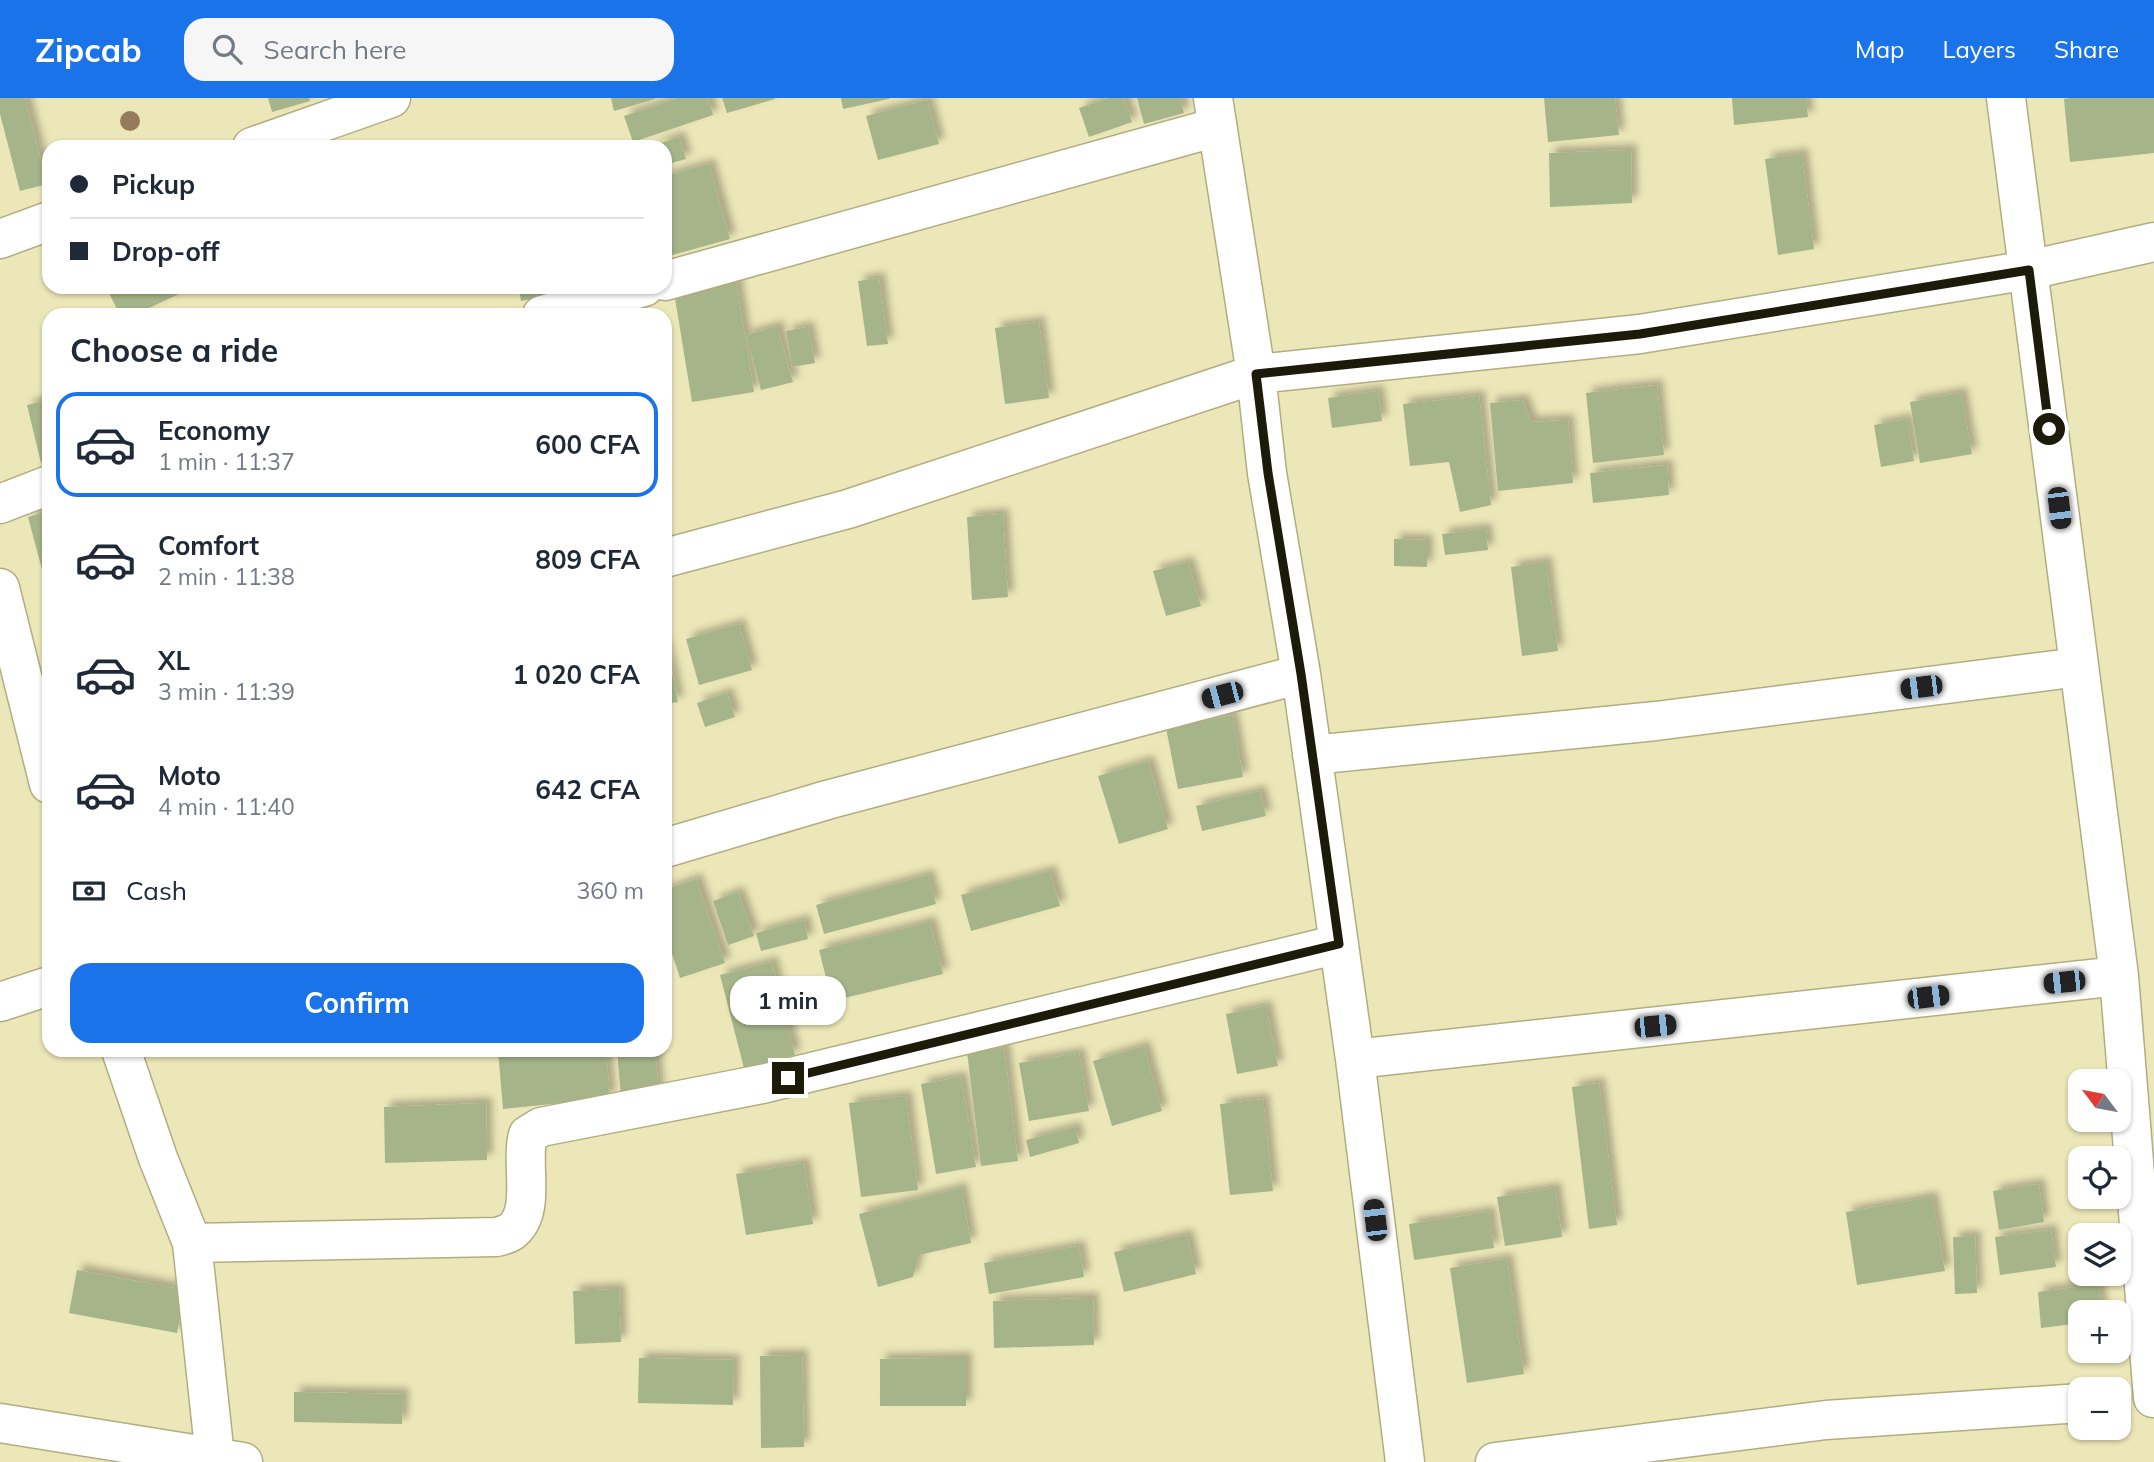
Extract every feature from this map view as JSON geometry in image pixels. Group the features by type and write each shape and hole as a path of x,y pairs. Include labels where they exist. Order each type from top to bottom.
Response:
{"street":[{"path":"272,140 391,98"},
{"path":"2007,98 2119,976 2142,1399"},
{"path":"672,279 1215,112 1256,374 1268,473 1301,674 1355,1059 1405,1462"},
{"path":"0,239 42,224"},
{"path":"672,556 848,509 1256,374 1640,334 2029,270 2154,242"},
{"path":"568,308 618,294"},
{"path":"0,504 42,488"},
{"path":"0,588 16,719 42,761"},
{"path":"1312,755 1656,721 2079,667"},
{"path":"672,846 827,800 1301,674"},
{"path":"192,1243 496,1237 511,1232 520,1220 526,1205 525,1147 528,1135 541,1127 762,1084 1339,944"},
{"path":"1355,1059 2119,976"},
{"path":"0,1002 42,988"},
{"path":"0,1423 206,1458 192,1243 158,1158 123,1057"},
{"path":"1495,1462 1826,1420 2068,1404"}],"building":[{"path":"0,98 25,98 42,164 42,185 20,191 0,114"},
{"path":"268,98 309,98 310,101 272,112"},
{"path":"611,98 655,98 655,99 614,111"},
{"path":"678,98 708,98 713,115 639,140 632,140 624,116"},
{"path":"722,98 775,98 775,99 727,113"},
{"path":"841,98 889,98 889,99 843,109"},
{"path":"1108,98 1124,98 1132,122 1089,137 1079,108"},
{"path":"1137,98 1180,98 1184,113 1144,124"},
{"path":"1544,98 1615,98 1619,135 1548,142"},
{"path":"1732,98 1806,98 1808,117 1734,125"},
{"path":"2154,98 2154,153 2070,162 2064,99"},
{"path":"927,100 939,144 878,160 866,116"},
{"path":"679,137 686,159 672,163 672,140 670,140"},
{"path":"1631,150 1632,203 1550,207 1549,153"},
{"path":"1802,154 1814,249 1778,255 1765,159"},
{"path":"709,164 730,239 672,255 672,174"},
{"path":"879,278 888,344 867,346 858,281"},
{"path":"736,281 754,392 692,402 674,292"},
{"path":"110,294 179,294 149,308 116,308"},
{"path":"520,294 548,294 548,296 521,301"},
{"path":"1039,322 1049,398 1005,404 995,328"},
{"path":"777,326 793,382 761,390 746,335"},
{"path":"808,327 815,363 792,367 786,331"},
{"path":"1657,385 1664,455 1593,463 1586,393"},
{"path":"1378,391 1382,421 1332,428 1328,398"},
{"path":"1961,393 1972,454 1920,463 1910,402"},
{"path":"1479,396 1491,505 1460,512 1449,462 1410,466 1403,404"},
{"path":"1523,400 1531,422 1568,420 1573,483 1498,491 1490,403"},
{"path":"42,402 42,463 41,463 27,405"},
{"path":"1907,419 1914,461 1881,467 1874,425"},
{"path":"1667,465 1669,495 1593,503 1590,473"},
{"path":"42,513 42,570 28,517"},
{"path":"1003,514 1008,597 972,600 967,517"},
{"path":"1486,529 1488,550 1445,555 1442,534"},
{"path":"1394,539 1427,540 1427,567 1394,566"},
{"path":"1188,562 1201,606 1166,616 1153,571"},
{"path":"1546,562 1558,651 1522,656 1511,567"},
{"path":"739,624 752,670 699,685 686,639"},
{"path":"672,672 678,702 672,703"},
{"path":"727,693 735,717 705,727 697,703"},
{"path":"1232,715 1243,777 1178,789 1166,728"},
{"path":"1148,761 1168,829 1119,844 1098,776"},
{"path":"1260,791 1266,816 1202,831 1196,806"},
{"path":"1050,871 1060,906 971,931 961,895"},
{"path":"928,875 936,904 824,934 816,905"},
{"path":"696,879 725,963 680,978 672,953 672,888"},
{"path":"738,892 754,936 728,945 713,901"},
{"path":"804,920 808,939 761,951 756,933"},
{"path":"930,922 943,974 832,1001 819,950"},
{"path":"772,962 795,1055 744,1068 720,975"},
{"path":"1266,1006 1278,1066 1237,1074 1226,1014"},
{"path":"1144,1046 1162,1111 1112,1126 1093,1061"},
{"path":"1004,1047 1018,1161 981,1166 967,1052"},
{"path":"1079,1053 1089,1111 1029,1121 1019,1063"},
{"path":"499,1057 607,1057 610,1098 503,1109"},
{"path":"618,1057 656,1057 659,1094 621,1098"},
{"path":"961,1077 976,1167 936,1174 921,1084"},
{"path":"1599,1083 1617,1225 1589,1229 1572,1087"},
{"path":"906,1096 918,1190 861,1197 849,1103"},
{"path":"1263,1099 1273,1191 1230,1195 1220,1104"},
{"path":"486,1103 487,1160 385,1163 384,1107"},
{"path":"1075,1127 1079,1143 1030,1157 1026,1140"},
{"path":"804,1163 813,1224 746,1235 736,1174"},
{"path":"2039,1184 2044,1222 1999,1230 1993,1191"},
{"path":"961,1188 971,1243 919,1255 913,1277 878,1287 859,1214"},
{"path":"1555,1188 1562,1237 1505,1246 1497,1197"},
{"path":"1932,1197 1945,1271 1857,1285 1846,1212"},
{"path":"1489,1212 1494,1248 1414,1260 1409,1224"},
{"path":"2051,1230 2056,1267 2000,1275 1995,1237"},
{"path":"1187,1235 1196,1274 1124,1292 1114,1252"},
{"path":"1975,1236 1977,1293 1955,1294 1953,1237"},
{"path":"1079,1246 1084,1277 989,1294 984,1263"},
{"path":"1507,1259 1524,1374 1467,1383 1450,1268"},
{"path":"77,1270 185,1290 177,1333 69,1313"},
{"path":"2099,1286 2101,1300 2068,1300 2068,1325 2041,1328 2038,1292"},
{"path":"619,1289 621,1342 575,1344 573,1291"},
{"path":"1093,1298 1094,1345 994,1348 993,1301"},
{"path":"802,1355 804,1447 761,1448 760,1356"},
{"path":"639,1358 734,1360 733,1405 638,1403"},
{"path":"966,1358 966,1406 880,1406 880,1359"},
{"path":"294,1392 403,1394 402,1424 294,1422"}],"route":[{"path":"788,1078 1339,944 1301,674 1268,473 1256,374 1640,334 2029,270 2049,429"}]}
